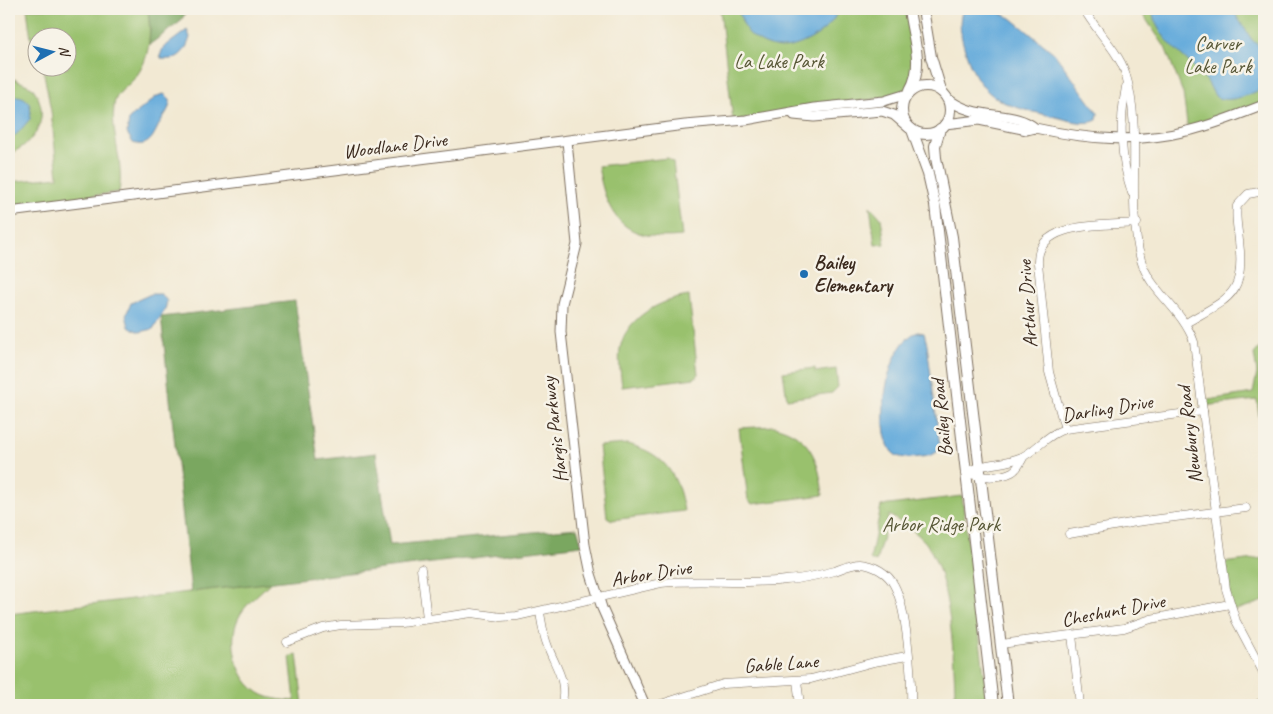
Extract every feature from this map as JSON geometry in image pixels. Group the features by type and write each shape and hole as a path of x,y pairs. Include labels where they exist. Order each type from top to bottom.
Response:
{"main road":[{"path":"909,9 918,66 916,79 901,111 911,129 923,134 943,127 950,112 931,57 923,9"},
{"path":"908,93 918,86 927,85 944,94"},
{"name":"Bailey Road","path":"943,127 935,150 952,237 1008,705"},
{"name":"Bailey Road","path":"911,129 926,167 935,205 993,705"}],"street":[{"name":"Newbury Road","path":"1084,9 1121,65 1127,82 1132,106 1134,200 1140,253 1145,272 1186,323 1195,348 1222,567 1236,622 1264,674"},
{"name":"Newbury Road","path":"1127,82 1122,106 1122,159 1134,200"},
{"name":"Woodlane Drive","path":"9,212 787,114 814,108 884,101 908,93"},
{"path":"944,94 968,112 1016,119 1030,123 1034,128"},
{"path":"943,127 979,120 1027,130 1034,128 1084,138 1134,138 1188,131 1264,105"},
{"name":"Woodlane Drive","path":"787,114 814,117 882,111 894,115 911,129"},
{"name":"Hargis Parkway","path":"567,141 577,244 562,304 561,332 585,545 598,598 645,705"},
{"path":"1186,323 1222,303 1237,285 1242,261 1236,208 1245,195 1264,191"},
{"name":"Arthur Drive","path":"1065,429 1048,363 1038,263 1040,247 1048,237 1060,231 1137,223"},
{"name":"Darling Drive","path":"965,474 980,477 1012,472 1024,456 1052,434 1065,429 1203,411"},
{"name":"Darling Drive","path":"965,474 978,465 1005,462 1024,456"},
{"path":"1069,534 1108,529 1136,522 1246,508"},
{"name":"Arbor Drive","path":"287,642 323,628 341,625 400,623 427,618 472,614 501,617 540,613 661,583 685,581 766,582 806,578 857,564 868,565 887,576 898,594 907,656 910,705"},
{"path":"421,569 427,618"},
{"name":"Cheshunt Drive","path":"1001,644 1124,628 1151,618 1230,604"},
{"path":"540,613 546,643 562,680 564,696 561,705"},
{"path":"1072,635 1080,705"},
{"name":"Gable Lane","path":"658,705 723,684 797,680 830,675 874,662 907,656"},
{"path":"797,680 800,705"},
{"path":"1256,705 1264,701"}],"green space":[{"path":"27,9 148,9 149,36 144,63 134,79 116,98 114,106 113,117 120,171 119,192 9,206 9,182 58,177 51,111 45,78 78,78 78,28 30,28"},
{"path":"148,9 188,9 180,22 149,45"},
{"name":"La Lake Park","path":"720,9 909,9 917,60 907,94 733,121"},
{"name":"Carver Lake Park","path":"1139,9 1264,9 1264,105 1188,131 1183,93 1165,47"},
{"path":"12,78 32,87 41,107 41,117 39,126 28,142 9,154 9,79"},
{"path":"668,158 673,162 682,236 662,237 646,235 622,223 614,213 607,200 598,166"},
{"path":"870,206 881,218 885,244 875,245"},
{"path":"689,296 698,374 695,378 622,387 619,363 620,349 623,338 629,328 637,319 656,306 667,301"},
{"path":"295,301 318,460 376,453 390,545 577,528 582,545 191,592 161,317"},
{"path":"1264,343 1264,456 1257,400 1202,406 1202,401 1253,393 1257,373 1254,354"},
{"path":"815,368 815,372 836,369 838,387 832,393 787,399 783,372"},
{"path":"774,426 787,430 797,436 811,451 819,471 823,495 752,504 748,500 739,428"},
{"path":"627,444 651,453 668,467 678,487 684,511 612,520 607,517 599,446"},
{"name":"Arbor Ridge Park","path":"962,496 988,705 955,705 954,667 946,598 941,576 926,543 904,524 889,515 876,562 870,560 881,506"},
{"path":"1264,558 1264,601 1233,611 1222,563"},
{"path":"271,582 248,604 238,619 234,637 236,657 248,684 259,693 274,699 295,701 290,657 297,654 303,705 9,705 9,614"}],"water":[{"path":"737,9 838,9 830,24 815,36 797,45 780,48 765,44 752,36 745,27"},
{"path":"968,9 991,9 1011,18 1054,53 1098,113 1097,120 1093,122 1077,122 1023,109 1010,105 988,92 971,68 962,40 961,17 962,12"},
{"name":"Carver Lake Park","path":"1152,9 1232,9 1252,40 1264,50 1264,88 1234,99 1216,97 1206,80 1159,30 1154,20"},
{"path":"187,30 190,37 184,51 173,59 162,59 160,56 163,48"},
{"path":"164,94 170,99 170,105 154,135 144,144 133,143 127,133 129,119 157,96"},
{"path":"17,96 25,98 29,104 31,111 30,119 9,140 9,99"},
{"path":"151,294 161,294 167,301 165,310 153,329 140,332 129,327 126,315 131,303"},
{"path":"918,332 924,333 927,344 940,447 937,452 930,456 905,458 895,455 887,441 884,425 884,406 886,387 898,351 907,339"}],"place":[{"name":"Bailey Elementary","path":"804,274"}]}
